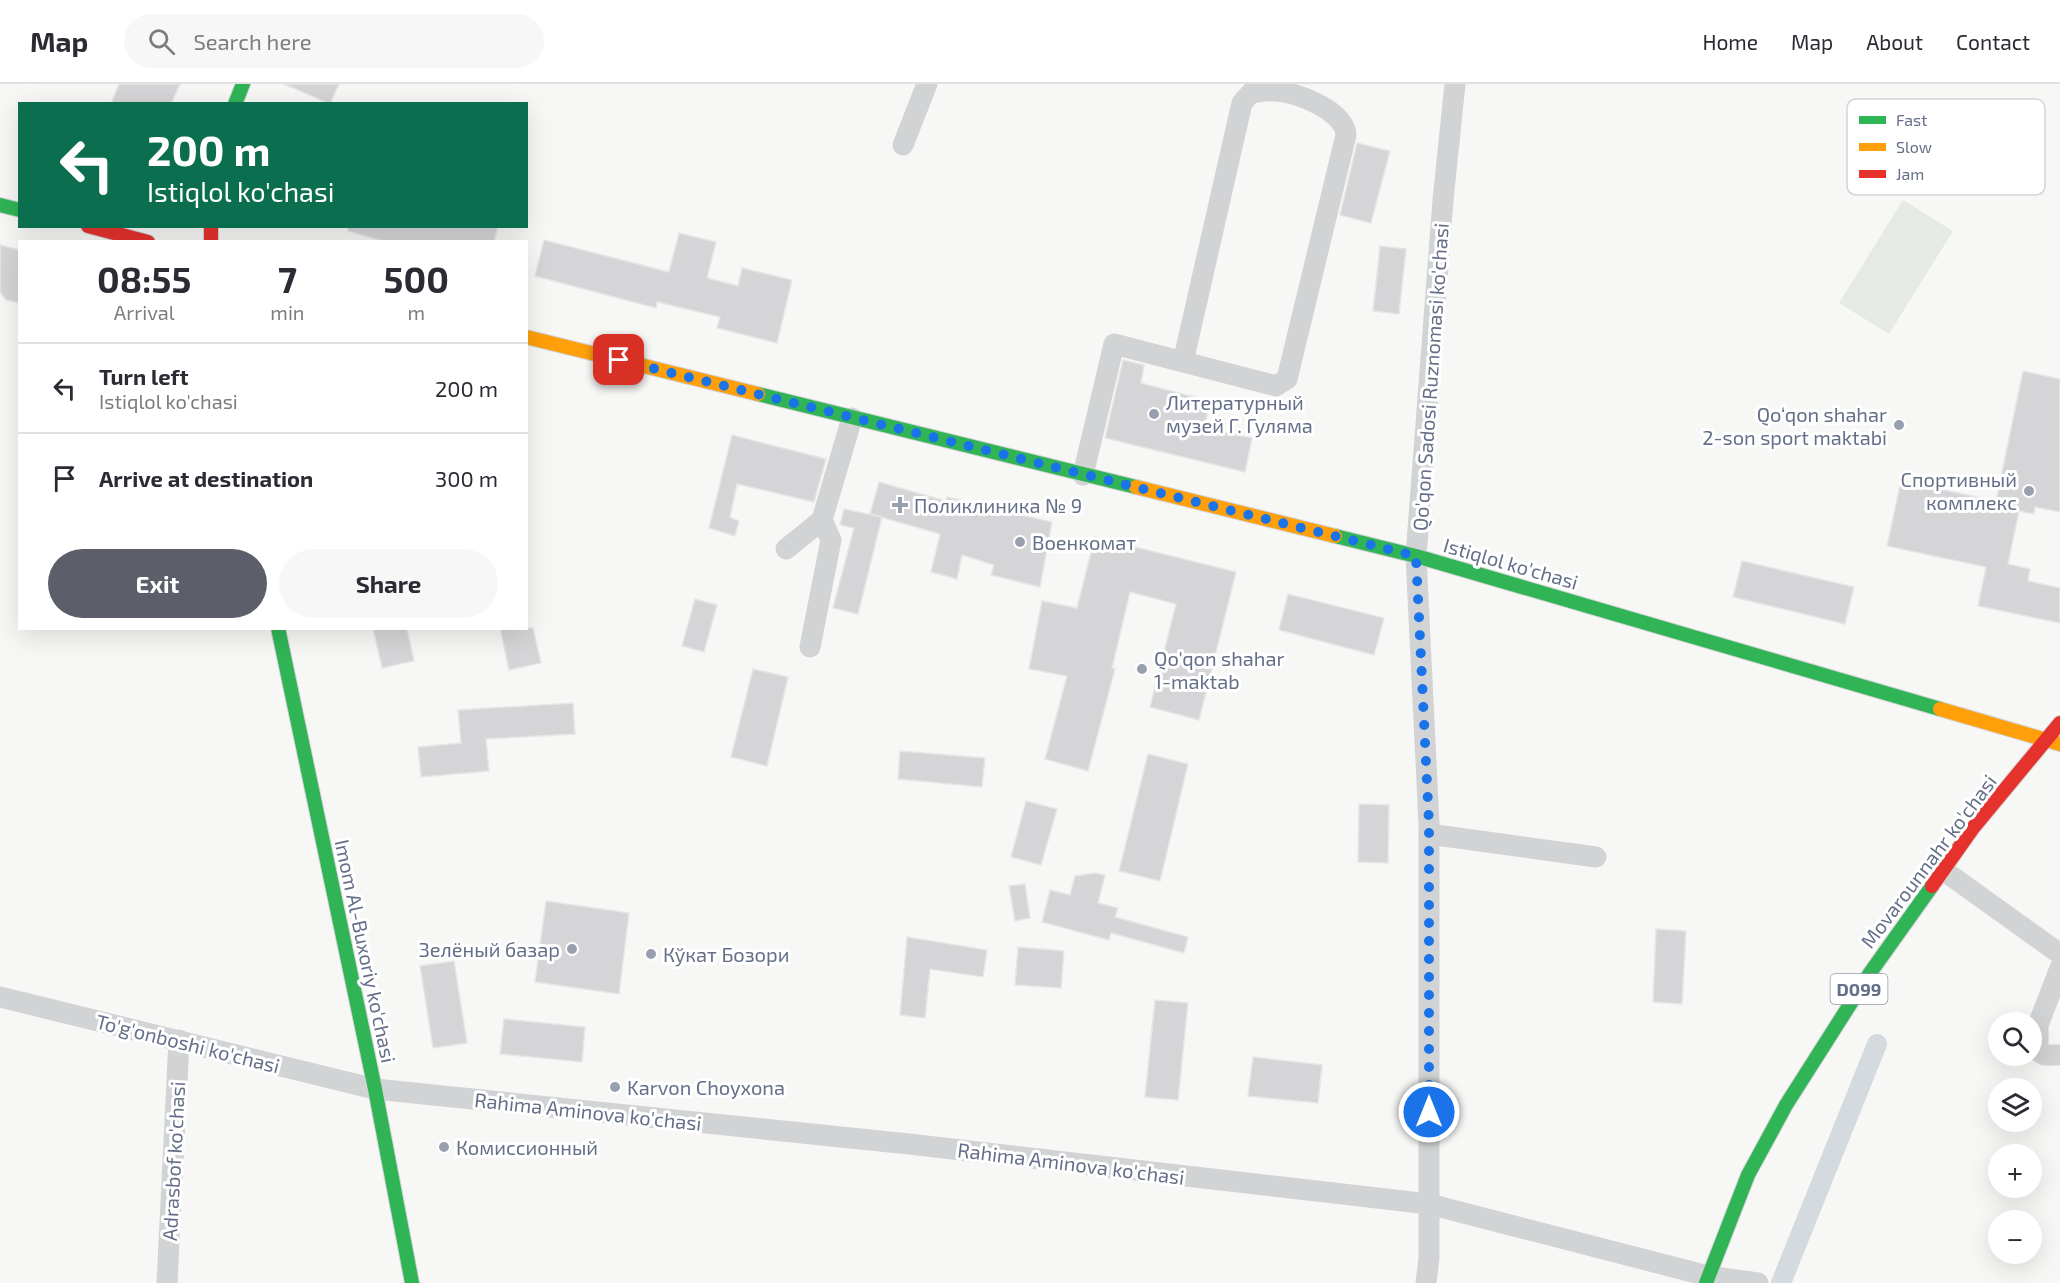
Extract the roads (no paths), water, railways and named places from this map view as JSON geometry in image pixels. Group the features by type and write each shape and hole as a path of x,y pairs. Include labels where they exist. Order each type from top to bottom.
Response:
{"main road":[{"path":"236,102 243,84"},
{"path":"0,205 18,210"},
{"path":"95,228 140,240"},
{"name":"Istiqlol ko'chasi","path":"528,337 1416,556 2053,742"},
{"name":"Imom Al-Buxoriy ko'chasi","path":"278,630 375,1089 412,1283"},
{"name":"Movarounnahr ko'chasi","path":"1707,1280 1748,1174 1785,1105 1869,973 1973,828 2053,742 2060,723"}],"street":[{"path":"903,145 927,84"},
{"name":"Qo'qon Sadosi Ruznomasi ko'chasi","path":"1426,1283 1429,1258 1429,834 1416,556 1443,200 1455,84"},
{"path":"1083,475 1114,344 1183,362 1276,386 1287,380 1346,135 1345,126 1338,118 1302,90 1251,93 1242,103 1183,362"},
{"path":"786,549 822,520 852,418"},
{"path":"810,646 831,540 822,520"},
{"path":"1429,834 1596,857"},
{"path":"1943,870 2060,954"},
{"path":"2060,968 2038,1025 2038,1051 2044,1054 2060,1055"},
{"name":"To'g'onboshi ko'chasi","path":"0,997 375,1089"},
{"name":"Adrasbof ko'chasi","path":"167,1283 179,1040"},
{"name":"Rahima Aminova ko'chasi","path":"375,1089 909,1144 1429,1204 1707,1280 1758,1283"}],"waterway":[{"path":"1781,1283 1877,1044"}],"place":[{"name":"Литературный музей Г. Гуляма","path":"1154,414"},
{"name":"Qo‘qon shahar 2-son sport maktabi","path":"1899,425"},
{"name":"Спортивный комплекс","path":"2029,491"},
{"name":"Поликлиника № 9","path":"900,505"},
{"name":"Военкомат","path":"1020,542"},
{"name":"Qo'qon shahar 1-maktab","path":"1142,669"},
{"name":"Зелёный базар","path":"572,949"},
{"name":"Кўкат Бозори","path":"651,954"},
{"name":"Karvon Choyxona","path":"615,1087"},
{"name":"Комиссионный","path":"444,1147"}]}
